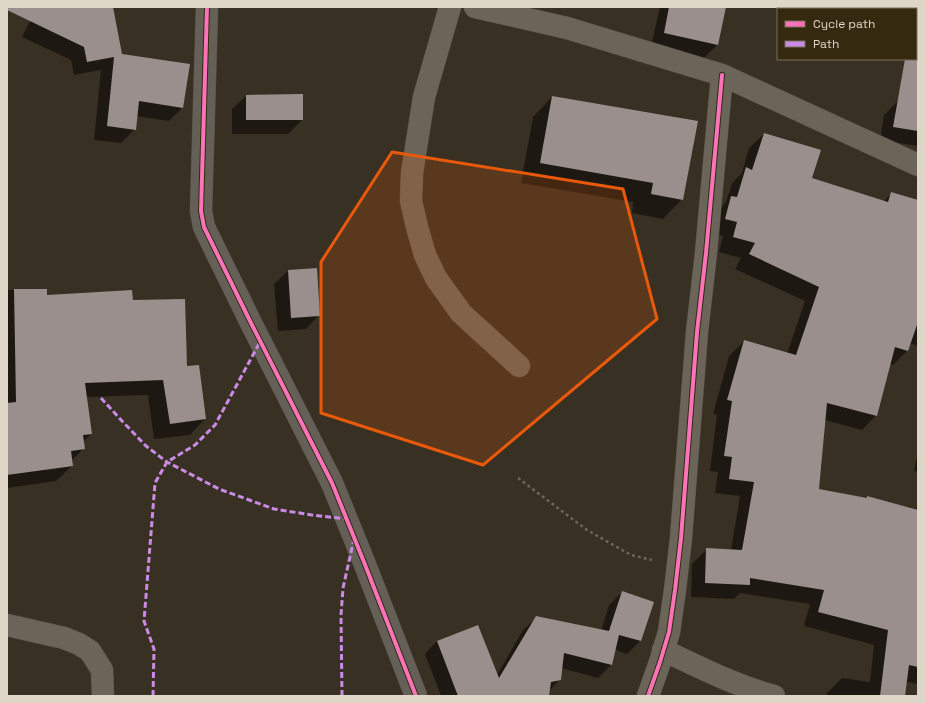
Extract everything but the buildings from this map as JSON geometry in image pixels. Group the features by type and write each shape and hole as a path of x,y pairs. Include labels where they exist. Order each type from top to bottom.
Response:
{"street":[{"path":"207,7 201,211 204,227 332,483 416,696"},
{"path":"450,7 424,97 412,173 412,201 417,227 425,255 436,278 462,313 519,366"},
{"path":"476,7 567,28 722,75 918,165"},
{"path":"648,696 660,662 668,632 678,567 697,332 706,254 722,75"},
{"path":"7,625 64,638 90,651 102,670 103,696"},
{"path":"663,650 718,675 774,696"}],"path":[{"path":"518,478 587,530 631,555 678,567"}],"highlighted area":[{"path":"392,152 623,189 657,319 483,465 321,413 321,262"}],"marked path":[{"path":"153,696 154,649 144,621 155,483 167,462 195,445 215,425 260,342"},
{"path":"101,398 146,446 167,462 219,489 274,509 347,519"},
{"path":"342,696 341,615 343,588 354,539"}],"cycle path":[{"path":"207,7 201,211 204,227 332,483 416,696"},
{"path":"648,696 669,632 675,590 681,538 697,332 706,253 722,75"}]}
